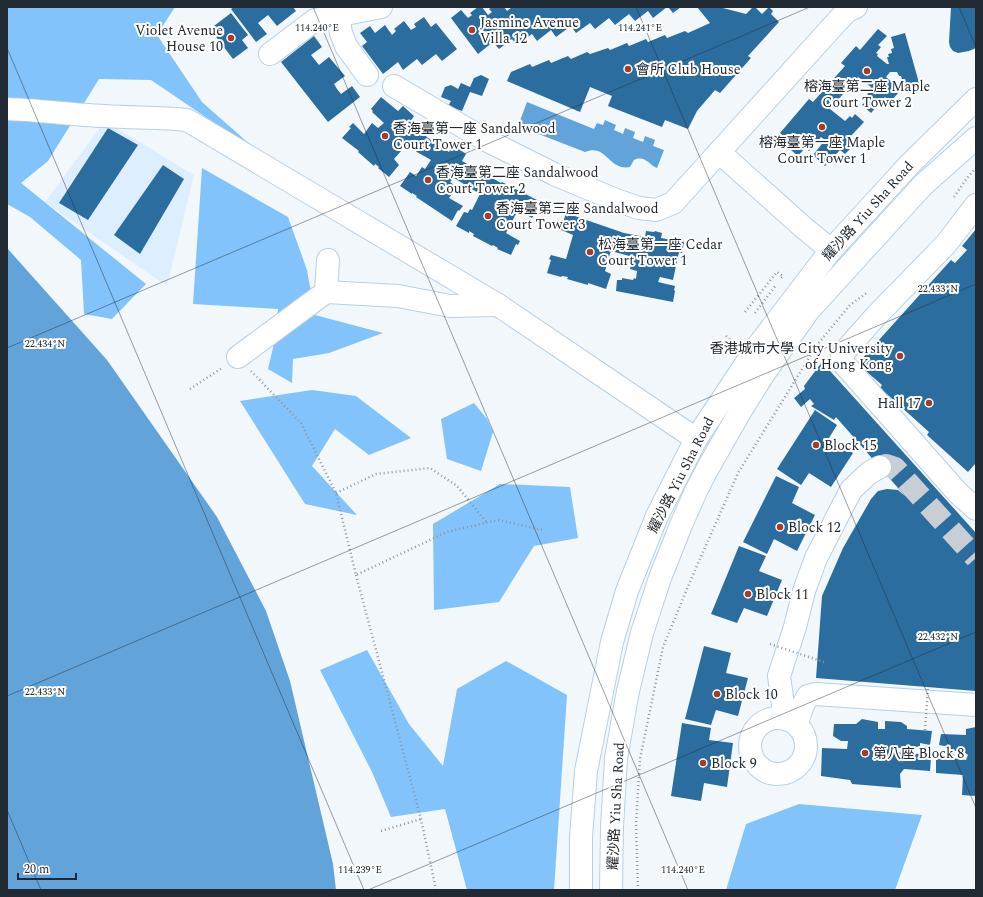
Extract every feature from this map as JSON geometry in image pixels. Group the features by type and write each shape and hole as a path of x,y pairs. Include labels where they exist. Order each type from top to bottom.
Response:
{"street":[{"path":"270,54 315,20 381,7"},
{"path":"394,86 484,139 554,174 616,200 639,208 656,210 673,203 847,11 856,7"},
{"path":"338,15 341,33 346,46 367,75"},
{"name":"耀沙路 Yiu Sha Road","path":"581,890 581,837 586,771 612,642 627,591 657,516 696,439 757,347 831,250 908,165 976,99"},
{"path":"7,109 104,116 164,117 187,120 498,305 696,439"},
{"name":"耀沙路 Yiu Sha Road","path":"611,890 612,827 616,758 628,692 642,633 660,578 697,489 740,410 809,310 923,185 976,138"},
{"path":"719,152 804,228 831,250"},
{"path":"976,205 946,244 875,317 845,351 842,357 844,364 953,487 976,509"},
{"path":"326,292 328,260"},
{"path":"238,357 326,292 398,296 450,306 498,305"},
{"path":"880,467 869,473 851,490 816,558 804,591 795,627 779,676 790,721 808,696 816,694 976,705"}],"path":[{"path":"953,198 976,168"},
{"path":"744,312 777,272 783,276 757,309"},
{"name":"耀沙路 Yiu Sha Road","path":"638,890 636,824 640,759 663,647 738,473 817,345 850,305 869,292"},
{"path":"726,336 740,347"},
{"path":"190,388 238,357 301,423 336,493 356,575 421,820 436,890"},
{"path":"336,493 376,474 430,468 457,486 487,523"},
{"path":"356,575 448,532 498,520 543,530"},
{"path":"770,644 824,662"},
{"path":"926,730 928,687"},
{"path":"381,831 421,820"}],"shaded area":[{"path":"7,7 175,7 157,35 202,102 263,156 151,80 99,79 48,161 21,183 146,284 112,319 84,314 81,260 30,217 7,204"},
{"path":"527,102 594,129 597,123 603,125 605,120 616,125 614,130 623,134 625,128 635,132 633,138 643,142 645,136 655,140 653,146 664,150 657,168 644,159 634,160 630,167 623,167 612,162 598,151 592,150 585,152 518,126"},
{"path":"105,121 194,175 167,286 45,202"},
{"path":"202,168 288,217 307,270 315,315 383,333 329,353 293,359 292,383 268,369 275,339 278,309 193,304"},
{"path":"7,248 107,360 217,517 266,611 290,681 333,864 336,890 7,890"},
{"path":"312,390 356,396 411,438 369,455 335,429 312,466 357,515 305,504 240,401"},
{"path":"474,403 487,419 493,432 481,471 447,459 441,419"},
{"path":"500,484 570,487 578,538 534,546 499,602 434,610 433,524"},
{"path":"367,650 409,724 443,766 457,689 506,661 567,695 554,890 467,890 445,809 391,817 372,772 320,670"},
{"path":"799,804 922,815 895,890 726,890 746,824"}],"building":[{"path":"234,7 293,7 296,11 277,26 268,15 258,23 267,34 256,42 231,9"},
{"path":"478,7 482,7 488,15 492,12 489,9 492,7 504,7 507,11 512,7 667,7 653,18 648,11 635,21 629,14 615,25 609,18 595,29 590,23 576,33 571,26 556,37 551,30 537,41 532,34 517,45 512,39 499,49 493,42 478,54 451,18 461,10 468,18 472,15 470,13"},
{"path":"668,7 681,7 673,13"},
{"name":"會所 Club House","path":"697,7 719,7 746,14 753,7 755,7 762,14 769,7 773,11 771,14 779,22 748,56 751,58 720,93 715,90 697,111 688,129 665,120 662,127 608,106 612,96 590,87 580,112 507,81 511,72 530,64 532,67 549,60 551,63 568,56 571,59 587,52 590,54 608,48 610,50 627,43 629,46 646,39 648,42 665,35 667,38 685,31 688,33 710,23"},
{"path":"951,7 976,7 976,48 958,53 953,51 950,47"},
{"name":"Violet Avenue House 10","path":"231,13 248,35 242,40 248,48 233,59 210,29"},
{"path":"424,17 431,27 436,23 457,49 442,61 436,54 422,65 417,59 403,70 398,62 383,74 362,46 367,42 360,33 370,26 375,33 385,25 392,35 396,31 394,29 404,21 411,30 416,27 414,24"},
{"path":"878,29 887,36 878,45 881,47 876,53 878,54 877,56 887,64 889,64 887,57 889,57 888,54 892,53 891,49 894,48 891,37 905,33 921,90 908,93 905,82 903,83 901,76 899,76 897,72 890,72 886,77 901,90 890,102 885,97 871,113 862,105 866,101 864,99 871,87 858,77 830,109 845,121 850,116 852,118 855,114 864,122 850,137 856,143 845,154 840,150 825,166 813,155 825,140 821,137 809,151 805,148 798,156 784,144 787,140 780,133 809,99 813,102 845,66 841,63 856,46 860,50"},
{"path":"314,36 322,47 311,55 319,65 329,57 345,76 334,84 337,89 341,94 352,86 360,97 328,122 281,62"},
{"path":"481,75 489,79 482,96 470,92 462,111 448,106 451,101 441,97 445,87 451,85 458,89 461,83 470,87 474,78"},
{"path":"381,97 398,111 403,106 414,116 410,122 428,138 449,152 453,145 466,154 462,161 501,183 502,182 539,201 532,212 535,213 532,218 518,210 506,233 520,241 518,245 516,244 511,255 473,236 474,234 469,231 469,233 456,226 464,212 468,213 470,209 472,210 480,194 454,178 450,182 457,187 449,198 463,206 459,211 458,210 452,221 400,186 410,172 416,176 422,167 425,169 431,160 417,152 405,141 399,149 401,151 394,159 399,165 389,177 378,168 379,167 375,164 374,166 358,152 359,151 342,138 351,128 349,127 353,123 364,134 372,123 378,128 384,123 372,112 373,111 371,109"},
{"path":"108,128 138,145 88,220 59,203"},
{"path":"163,165 184,179 140,254 114,235"},
{"path":"566,213 624,233 645,237 646,231 655,231 662,233 661,238 684,242 682,253 679,252 673,280 660,277 658,282 675,286 673,302 616,291 617,280 622,280 622,278 633,280 634,278 636,279 637,271 630,269 633,257 611,251 609,257 605,256 604,259 608,260 605,271 611,274 606,289 588,283 588,285 567,279 568,277 561,277 547,273 551,255 566,259 573,235 559,229 560,225 562,226"},
{"path":"976,229 976,466 975,464 968,472 927,435 929,432 880,388 882,385 860,366 860,361 951,260 955,263 967,250 962,246"},
{"path":"822,362 976,533 976,691 816,678 822,596 843,548 871,499 878,491 887,489 898,490 905,496 836,417 834,420 811,406 814,404 810,399 801,407 794,398 805,389 804,386"},
{"name":"Block 15","path":"815,410 837,425 829,438 853,453 831,487 809,473 801,485 777,469"},
{"name":"Block 12","path":"776,476 799,487 792,503 815,515 797,551 774,539 767,554 743,542"},
{"name":"Block 11","path":"739,546 766,556 759,571 782,580 767,616 744,608 737,623 711,614"},
{"name":"Block 10","path":"704,646 731,653 726,673 748,678 738,716 716,710 711,725 685,719"},
{"name":"第八座 Block 8","path":"862,719 878,722 878,729 885,729 885,721 901,722 907,726 907,729 932,731 930,745 920,743 920,747 906,746 906,748 897,748 897,752 919,754 920,751 931,758 930,771 904,769 900,774 901,788 852,784 850,780 821,776 822,748 847,749 848,741 841,741 833,736 834,724 856,724"},
{"name":"Block 9","path":"682,723 711,728 709,740 733,743 727,787 704,783 701,801 671,796"},
{"path":"976,727 976,796 962,795 963,775 936,773 936,760 948,755 951,758 966,760 968,755 963,751 950,751 950,747 939,745 941,734 966,735 966,729"}],"tunnel":[{"path":"880,467 886,465 895,468 976,558"}],"place":[{"name":"Jasmine Avenue Villa 12","path":"472,30"},
{"name":"Violet Avenue House 10","path":"231,38"},
{"name":"會所 Club House","path":"628,69"},
{"name":"榕海臺第二座 Maple Court Tower 2","path":"867,71"},
{"name":"榕海臺第一座 Maple Court Tower 1","path":"822,127"},
{"name":"香海臺第一座 Sandalwood Court Tower 1","path":"385,136"},
{"name":"香海臺第二座 Sandalwood Court Tower 2","path":"428,180"},
{"name":"香海臺第三座 Sandalwood Court Tower 3","path":"488,216"},
{"name":"松海臺第一座 Cedar Court Tower 1","path":"590,252"},
{"name":"香港城市大學 City University of Hong Kong","path":"900,356"},
{"name":"Hall 17","path":"929,403"},
{"name":"Block 15","path":"816,445"},
{"name":"Block 12","path":"780,527"},
{"name":"Block 11","path":"748,594"},
{"name":"Block 10","path":"717,694"},
{"name":"第八座 Block 8","path":"865,753"},
{"name":"Block 9","path":"703,763"}]}
